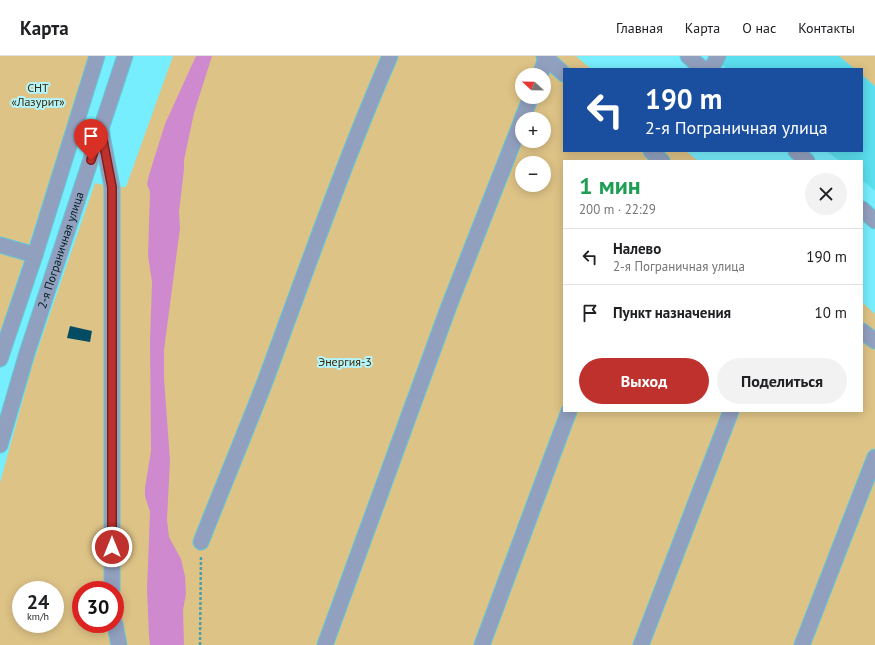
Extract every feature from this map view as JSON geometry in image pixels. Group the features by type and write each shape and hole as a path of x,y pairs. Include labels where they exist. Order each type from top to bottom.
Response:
{"street":[{"path":"0,359 35,256 97,56"},
{"name":"2-я Пограничная улица","path":"0,445 29,345 125,56"},
{"path":"202,542 265,381 333,198 375,90 390,56"},
{"path":"688,56 702,68"},
{"path":"712,68 718,56"},
{"path":"542,68 545,57 563,73"},
{"path":"101,130 112,187 112,581"},
{"path":"325,645 449,306 515,138"},
{"path":"652,152 661,160"},
{"path":"797,152 806,160"},
{"path":"863,210 875,221"},
{"path":"0,245 35,256"},
{"path":"863,332 875,341"},
{"path":"482,645 569,412"},
{"path":"641,645 731,412"},
{"path":"802,645 875,457"},
{"path":"117,633 119,645"}],"path":[{"path":"200,645 202,542"}],"shaded area":[{"path":"196,56 212,56 194,113 184,160 179,212 180,228 164,350 164,378 170,460 167,520 169,537 181,559 185,576 186,594 183,610 184,645 150,645 147,590 150,512 145,496 145,488 151,451 150,340 152,282 148,256 150,192 147,184 165,124"},
{"path":"712,56 839,56 854,68 726,68"},
{"path":"863,76 875,86 875,191 863,181 863,160 838,160 828,152 863,152"}],"green space":[{"name":"СНТ «Лазурит»","path":"0,56 90,56 0,334"},
{"name":"Энергия-3","path":"173,56 576,56 590,68 563,68 563,152 687,152 697,160 563,160 563,412 863,412 863,303 875,314 875,645 0,645 0,483 32,366 95,183 112,187 126,187"},
{"path":"839,56 875,56 875,86 863,76 863,68 854,68"}],"building":[{"path":"70,326 92,331 90,342 67,338"}],"route":[{"path":"91,160 101,130 112,187 112,547"}]}
